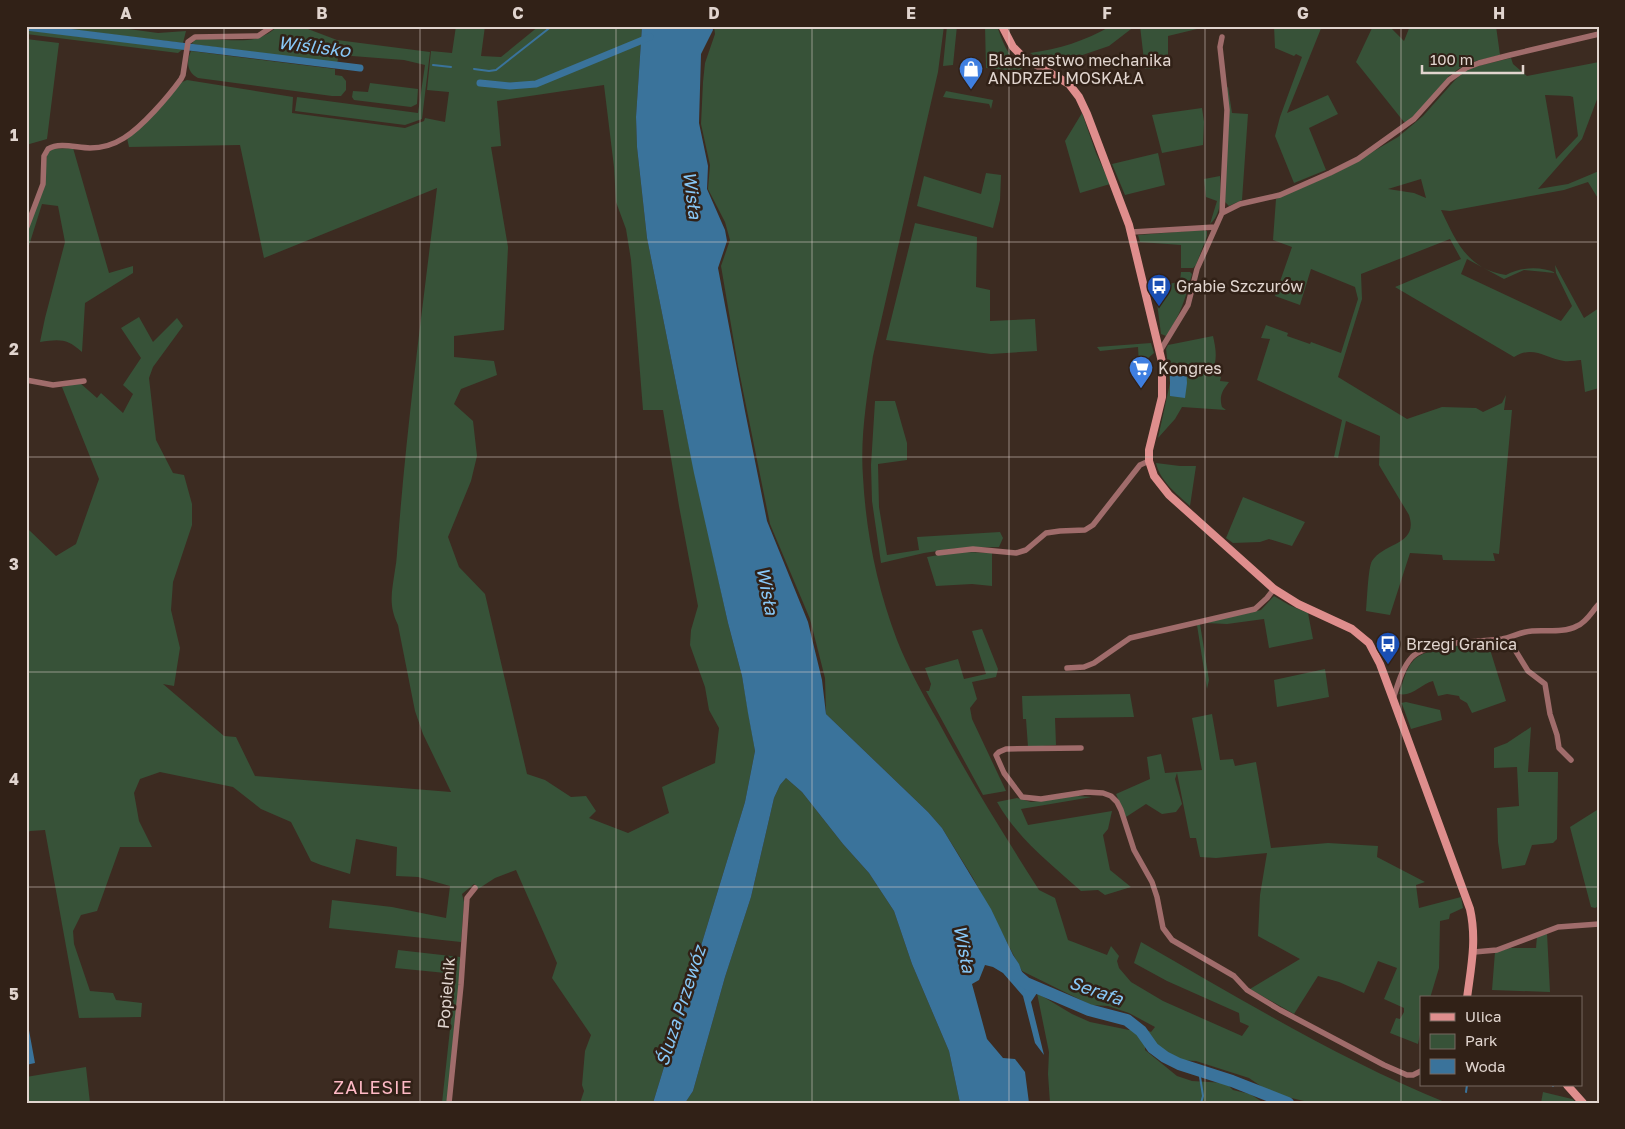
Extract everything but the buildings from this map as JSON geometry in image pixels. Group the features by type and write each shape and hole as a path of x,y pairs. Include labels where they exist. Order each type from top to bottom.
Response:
{"street":[{"path":"26,229 41,190 44,177 44,156 48,148 58,146 107,146 123,139 156,108 179,82 183,75 188,42 195,37 258,36 273,26"},
{"path":"1002,26 1011,44 1022,57 1069,84 1079,97 1132,232 1163,369 1160,407 1150,441 1149,461 1154,476 1169,494 1274,589 1298,604 1346,626 1362,636 1372,648 1393,699 1464,890 1473,924 1474,952 1467,996"},
{"path":"1222,213 1240,204 1280,195 1358,159 1414,119 1449,80 1466,68 1510,55 1599,34"},
{"path":"1160,351 1188,305 1197,269 1222,213 1227,110 1220,47 1222,38"},
{"path":"1132,232 1215,227"},
{"path":"26,380 53,385 84,381"},
{"path":"938,553 973,549 1016,553 1026,550 1046,534 1060,531 1087,530 1140,465 1149,461"},
{"path":"1067,668 1084,666 1094,662 1130,638 1255,609 1274,589"},
{"path":"1393,699 1408,663 1414,655 1421,651 1438,646 1503,639 1522,632 1576,627 1587,619 1599,604"},
{"path":"1503,639 1512,645 1528,671 1545,684 1550,714 1559,748 1571,760"},
{"path":"1081,748 1006,749 996,755 1004,773 1022,797 1031,800 1092,792 1106,794 1117,802 1125,818 1134,850 1156,892 1165,931 1174,942 1234,976 1247,990 1280,1010 1384,1066 1407,1075 1413,1075 1420,1072"},
{"name":"Popielnik","path":"449,1103 461,985 467,898 475,888"},
{"path":"1474,952 1497,950 1558,927 1599,924"},
{"path":"1568,1086 1582,1103"}],"green space":[{"path":"40,26 106,26 158,33 186,31 183,43"},
{"path":"278,26 300,26 337,40 430,52 422,119 405,125 295,111 297,97 418,113 425,65 404,60 339,55 337,63 192,44 194,40 203,39 248,40 269,33"},
{"path":"456,26 485,26 481,56 501,57 539,26 642,26 636,117 637,147 647,238 684,423 728,623 742,676 755,751 745,802 653,1103 580,1103 584,1091 582,1085 585,1051 591,1035 552,978 557,963 516,870 495,878 478,889 474,884 462,894 464,902 461,942 329,928 332,900 392,907 446,918 450,886 418,877 396,876 397,847 356,839 350,874 321,865 311,861 291,822 261,809 233,787 160,772 140,779 134,793 139,821 152,847 120,847 97,911 81,915 73,931 74,944 90,991 113,993 116,1000 142,1003 141,1017 79,1018 45,830 30,831 26,834 26,531 29,530 56,556 76,544 99,479 62,387 80,383 97,398 101,393 123,413 133,394 123,385 141,358 121,328 139,317 153,342 177,318 183,326 153,367 149,378 156,440 173,473 184,475 192,504 192,525 173,582 171,610 180,648 174,686 163,684 224,736 236,737 255,776 451,792 423,734 415,711 392,604 411,408 437,188 264,258 240,145 129,147 127,138 180,83 187,80 293,97 292,113 405,128 424,121 425,118 445,122 449,92 427,90 431,51 452,53","holes":["604,85 614,167 616,202 626,229 631,260 643,410 663,410 698,606 691,630 690,645 705,687 709,710 719,728 715,763 662,787 669,813 628,833 589,818 596,811 586,796 571,797 545,780 527,774 485,594 459,567 448,537 471,481 477,456 473,421 454,404 461,389 497,375 494,361 454,357 454,336 504,330 508,247 491,147 501,146 497,101"]},
{"path":"714,26 944,26 938,72 873,356 862,447 867,519 878,580 890,620 906,661 962,764 1013,849 1039,890 1055,898 1068,940 1107,955 1111,946 1119,956 1117,961 1119,968 1131,982 1163,1001 1242,1036 1249,1026 1240,1022 1239,1013 1167,981 1134,963 1141,942 1254,1007 1368,1068 1447,1103 1312,1103 1271,1093 1249,1078 1196,1061 1176,1060 1166,1054 1148,1037 1145,1040 1145,1050 1177,1076 1192,1081 1226,1083 1233,1090 1250,1094 1264,1103 1050,1103 1049,1052 1037,993 1072,1014 1090,1022 1129,1030 1136,1030 1141,1027 1151,1032 1155,1027 1129,1013 1108,1006 1091,1005 1022,971 973,878 942,828 928,812 826,714 825,678 810,619 770,524 738,366 721,266 730,240 725,222 708,189 710,165 701,124 705,63 715,34"},
{"path":"947,26 957,26 953,65 943,66"},
{"path":"985,26 997,26 1010,54 1023,68 1017,71 986,68"},
{"path":"1111,26 1115,29 1120,26 1135,26 1109,46 1059,63 1053,67 1039,61 1038,58 1030,53 1072,44"},
{"path":"1140,26 1200,26 1197,29 1168,36 1168,68 1145,69"},
{"path":"1274,26 1322,26 1287,113 1328,95 1338,114 1309,128 1326,170 1294,183 1275,136 1302,57 1296,54 1294,56 1275,48"},
{"path":"1373,26 1389,26 1404,41 1410,26 1496,26 1500,55 1476,61 1460,68 1449,76 1408,122 1404,122 1356,62"},
{"path":"26,30 183,49 178,53 26,34"},
{"path":"26,39 59,43 47,139 26,145"},
{"path":"191,51 335,69 335,75 342,76 346,81 346,90 341,96 332,96 198,78 194,76 188,66"},
{"path":"1511,58 1513,64 1527,76 1599,62 1599,94 1582,139 1538,189 1568,184 1599,171 1599,200 1588,182 1564,190 1450,211 1441,210 1464,252 1479,266 1467,259 1461,274 1561,321 1572,306 1556,273 1555,265 1584,318 1599,308 1599,388 1585,392 1581,360 1564,361 1533,352 1527,352 1514,357 1395,287 1461,259 1450,239 1361,274 1362,299 1338,377 1407,419 1442,407 1476,408 1483,412 1502,403 1506,395 1504,410 1512,410 1499,554 1493,553 1495,561 1443,560 1442,555 1410,553 1390,615 1366,611 1372,561 1384,550 1405,538 1411,525 1409,515 1379,465 1380,436 1346,421 1338,458 1334,457 1342,420 1257,380 1270,339 1261,338 1266,325 1288,333 1287,336 1341,353 1358,299 1355,287 1311,269 1300,305 1275,296 1292,247 1273,240 1276,199 1336,173 1398,137 1423,116 1465,71","holes":["1545,95 1573,97 1578,136 1556,159","1421,179 1426,198 1414,193 1388,189"]},
{"path":"370,83 418,89 417,104 411,107 354,100 352,97 353,91 368,92"},
{"path":"1228,87 1232,113 1248,114 1242,200 1229,206 1225,202 1226,88"},
{"path":"946,91 993,100 991,109 989,104 943,97"},
{"path":"1202,108 1204,122 1203,145 1162,153 1152,115"},
{"path":"1082,113 1096,153 1110,184 1080,193 1065,141"},
{"path":"73,148 109,273 133,266 133,273 85,303 82,352 67,342 52,340 40,342 65,242 58,206 42,204 26,255 26,234 44,186 47,153 52,149"},
{"path":"1158,153 1165,185 1125,195 1112,164"},
{"path":"986,173 1001,175 1000,200 993,228 917,206 924,176 981,194"},
{"path":"1220,176 1221,195 1219,208 1210,224 1217,201 1206,197 1204,179"},
{"path":"915,223 977,237 976,287 990,290 990,321 1035,319 1037,351 991,354 886,340"},
{"path":"1207,231 1207,236 1196,265 1193,268 1181,268 1181,245 1140,242 1138,235"},
{"path":"1484,268 1506,275 1518,270 1531,268 1556,273 1524,270 1504,279"},
{"path":"1181,272 1190,272 1192,274 1182,306 1166,336 1161,334 1157,303 1151,292 1154,290 1154,286 1180,282"},
{"path":"1213,336 1216,355 1211,373 1221,377 1220,381 1229,382 1221,397 1222,407 1226,410 1182,407 1175,419 1158,438 1170,383 1166,349 1168,345"},
{"path":"1151,343 1154,353 1139,366 1138,347 1100,351 1097,347"},
{"path":"875,401 895,401 907,443 907,460 878,464 879,507 887,555 919,550 917,537 1000,532 1003,538 999,547 958,548 924,553 881,563 872,501 871,465"},
{"path":"1156,463 1196,466 1190,506 1165,481"},
{"path":"1243,497 1305,522 1292,546 1269,539 1260,542 1233,543 1226,538"},
{"path":"965,552 992,553 992,586 972,584 936,586 927,557"},
{"path":"1274,596 1308,613 1313,639 1269,648 1264,619 1227,624 1205,623 1261,610"},
{"path":"1200,624 1209,680 1207,689 1197,625"},
{"path":"982,629 998,669 996,677 972,682 977,699 970,708 972,719 1006,791 983,795 926,691 929,691 931,684 925,668 958,659 964,679 986,674 972,631"},
{"path":"1488,643 1506,701 1472,713 1467,703 1460,699 1459,696 1447,694 1438,696 1433,681 1408,694 1399,694 1408,668 1419,656 1437,649"},
{"path":"1325,669 1329,697 1277,707 1274,680"},
{"path":"1130,694 1134,717 1055,718 1056,745 1028,747 1026,719 1023,719 1022,696"},
{"path":"1406,702 1440,710 1442,720 1411,729 1401,703"},
{"path":"1212,714 1220,760 1233,759 1235,766 1256,762 1271,848 1328,843 1378,846 1377,857 1425,882 1416,885 1419,908 1461,897 1463,908 1450,914 1449,919 1440,921 1439,968 1431,996 1420,996 1420,1035 1418,1044 1390,1033 1396,1018 1400,1019 1404,1008 1384,999 1397,968 1378,961 1364,993 1339,982 1318,976 1294,1014 1250,989 1300,959 1258,936 1260,895 1267,853 1216,858 1200,857 1196,838 1190,838 1177,773 1175,779 1182,804 1176,812 1162,814 1146,804 1126,817 1116,794 1150,779 1147,757 1161,754 1165,773 1202,770 1192,718"},
{"path":"1531,727 1528,772 1558,772 1557,839 1553,843 1532,845 1525,865 1502,869 1498,842 1497,808 1519,806 1517,767 1494,768 1494,748 1507,743"},
{"path":"786,778 802,792 843,844 869,873 894,911 912,964 949,1051 960,1103 685,1103 693,1091 725,977 751,897 774,798 780,785"},
{"path":"1599,795 1599,906 1595,908 1591,907 1570,827 1597,810"},
{"path":"1077,796 1092,797 1021,809 1028,825 1112,811 1108,829 1103,835 1110,870 1131,887 1105,895 1098,890 1081,891 1025,839 997,802 1017,798 1031,802"},
{"path":"1547,933 1550,992 1492,990 1495,952 1510,948 1536,948 1537,936"},
{"path":"398,950 460,957 460,974 447,1103 442,1103 456,974 395,968"},
{"path":"86,1067 90,1103 26,1103 26,1077"},
{"path":"1543,1092 1572,1099 1577,1103 1541,1103"}],"water":[{"name":"Wisła","path":"642,26 712,26 713,30 701,54 699,123 708,166 707,189 725,230 727,241 718,268 767,521 808,622 822,680 826,714 928,812 942,828 991,909 1019,964 1026,983 1037,993 1031,1002 1044,1055 1035,1043 1023,996 1003,973 985,965 979,980 972,984 987,1039 1003,1058 1015,1059 1025,1072 1029,1103 960,1103 949,1051 912,964 894,911 869,873 843,844 802,792 786,778 780,785 774,798 751,897 725,977 693,1091 685,1103 653,1103 745,802 755,751 742,676 694,473 647,238 637,147 636,117"},
{"path":"1170,367 1186,367 1187,383 1185,398 1170,396"},
{"path":"26,1014 35,1063 26,1065"}],"waterway":[{"path":"474,69 496,70 552,26"},
{"name":"Wiślisko","path":"26,27 360,68"},
{"name":"Wiślisko","path":"480,83 510,86 536,84 650,37"},
{"path":"433,65 451,67"},
{"name":"Serafa","path":"1013,972 1026,983 1089,1010 1127,1020 1141,1031 1153,1048 1179,1064 1232,1081 1288,1103"},
{"path":"1199,1070 1203,1096 1201,1103"},
{"path":"1466,1092 1467,1086"}],"place":[{"name":"Blacharstwo mechanika ANDRZEJ MOSKAŁA","path":"971,90"},
{"name":"Grabie Szczurów","path":"1159,307"},
{"name":"Kongres","path":"1141,389"},
{"name":"Brzegi Granica","path":"1388,665"}],"district":[{"name":"ZALESIE","path":"373,1088"}],"water label":[{"name":"Śluza Przewóz","path":"681,1006"}]}
